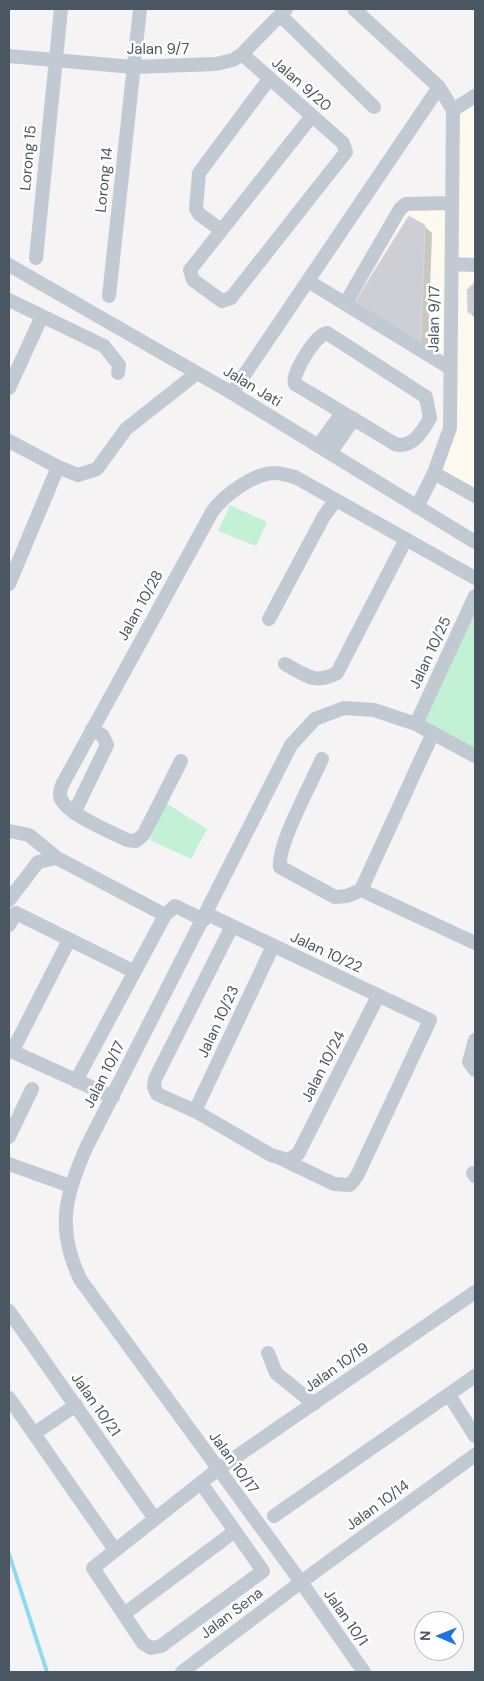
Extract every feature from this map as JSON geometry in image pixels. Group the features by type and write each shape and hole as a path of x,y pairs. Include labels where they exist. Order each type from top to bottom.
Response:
{"street":[{"name":"Lorong 15","path":"36,258 61,9"},
{"name":"Lorong 14","path":"109,296 140,9"},
{"path":"354,9 439,87 453,110 475,96"},
{"name":"Jalan 9/7","path":"9,56 133,67 204,66 233,60 242,54 283,12"},
{"path":"283,12 374,107"},
{"name":"Jalan 9/20","path":"221,230 192,266 190,273 193,280 218,300 225,302 231,298 344,155 346,149 339,140 242,54"},
{"path":"270,78 199,173 196,209 199,214 221,230 312,116"},
{"path":"232,394 439,87"},
{"name":"Jalan 9/17","path":"417,507 434,473 450,428 453,110"},
{"path":"345,304 400,209 406,204 451,203"},
{"path":"452,264 475,264"},
{"name":"Jalan Jati","path":"9,265 197,373 475,542"},
{"path":"308,281 450,368"},
{"path":"9,300 104,346 119,365 118,374"},
{"path":"9,388 42,316"},
{"path":"324,334 330,335 424,395 427,399 430,414 429,420 417,439 400,445 348,416 297,386 293,381 295,374 318,338 324,334"},
{"path":"9,441 58,467 78,475 97,469 126,429 197,373"},
{"path":"324,450 348,416"},
{"path":"9,584 58,467"},
{"name":"Jalan 10/28","path":"74,813 66,807 60,796 60,790 220,500 231,492 265,475 275,473 295,477 336,500"},
{"path":"434,473 475,496"},
{"path":"269,618 324,516 336,500 475,578"},
{"path":"285,664 316,680 322,680 337,673 406,539"},
{"name":"Jalan 10/25","path":"416,724 475,596"},
{"name":"Jalan 10/17","path":"301,1582 217,1470 80,1278 68,1254 64,1228 70,1186 87,1146 291,746 315,719 344,708 374,710 416,724 475,756"},
{"path":"92,730 104,736 107,745 74,813 126,840 136,841 144,834 181,761"},
{"path":"322,758 285,840 280,854 280,867 336,898 361,890 433,733"},
{"path":"9,831 29,835 57,858 165,915"},
{"path":"57,858 38,862 10,910 133,971"},
{"path":"361,890 475,943"},
{"path":"76,1080 133,971 165,915 175,906 205,917"},
{"name":"Jalan 10/22","path":"205,917 232,926 430,1020 357,1176 350,1185 334,1184 281,1159"},
{"path":"232,926 155,1079 154,1087 157,1094 195,1111 281,1159"},
{"path":"69,940 11,1051 113,1097"},
{"name":"Jalan 10/23","path":"195,1111 273,946"},
{"name":"Jalan 10/24","path":"281,1159 288,1160 298,1154 378,996"},
{"path":"475,1040 469,1062 475,1070"},
{"path":"9,1137 32,1089"},
{"path":"9,1164 70,1186"},
{"name":"Jalan 10/19","path":"124,1614 93,1568 217,1470 475,1292"},
{"name":"Jalan 10/21","path":"9,1311 155,1519"},
{"path":"268,1353 276,1373 314,1404"},
{"path":"274,1516 475,1376"},
{"path":"449,1395 475,1436"},
{"path":"9,1398 115,1550"},
{"path":"35,1433 76,1405"},
{"name":"Jalan 10/14","path":"301,1582 475,1456"},
{"path":"201,1483 235,1530 263,1571 156,1648 151,1648 143,1643 124,1614 235,1530"},
{"name":"Jalan Sena","path":"182,1672 301,1582"},
{"name":"Jalan 10/1","path":"301,1582 364,1672"}],"shaded area":[{"path":"475,90 475,500 427,475 445,428 446,362 344,300 398,207 446,200 448,111"}],"green space":[{"path":"230,505 267,522 256,546 218,531"},
{"path":"475,596 475,756 416,724"},
{"path":"166,803 207,829 191,859 150,840"}],"building":[{"path":"409,216 425,225 421,342 355,302"},
{"path":"475,282 475,312 468,313 467,290"}],"waterway":[{"path":"9,1554 47,1672"}]}
